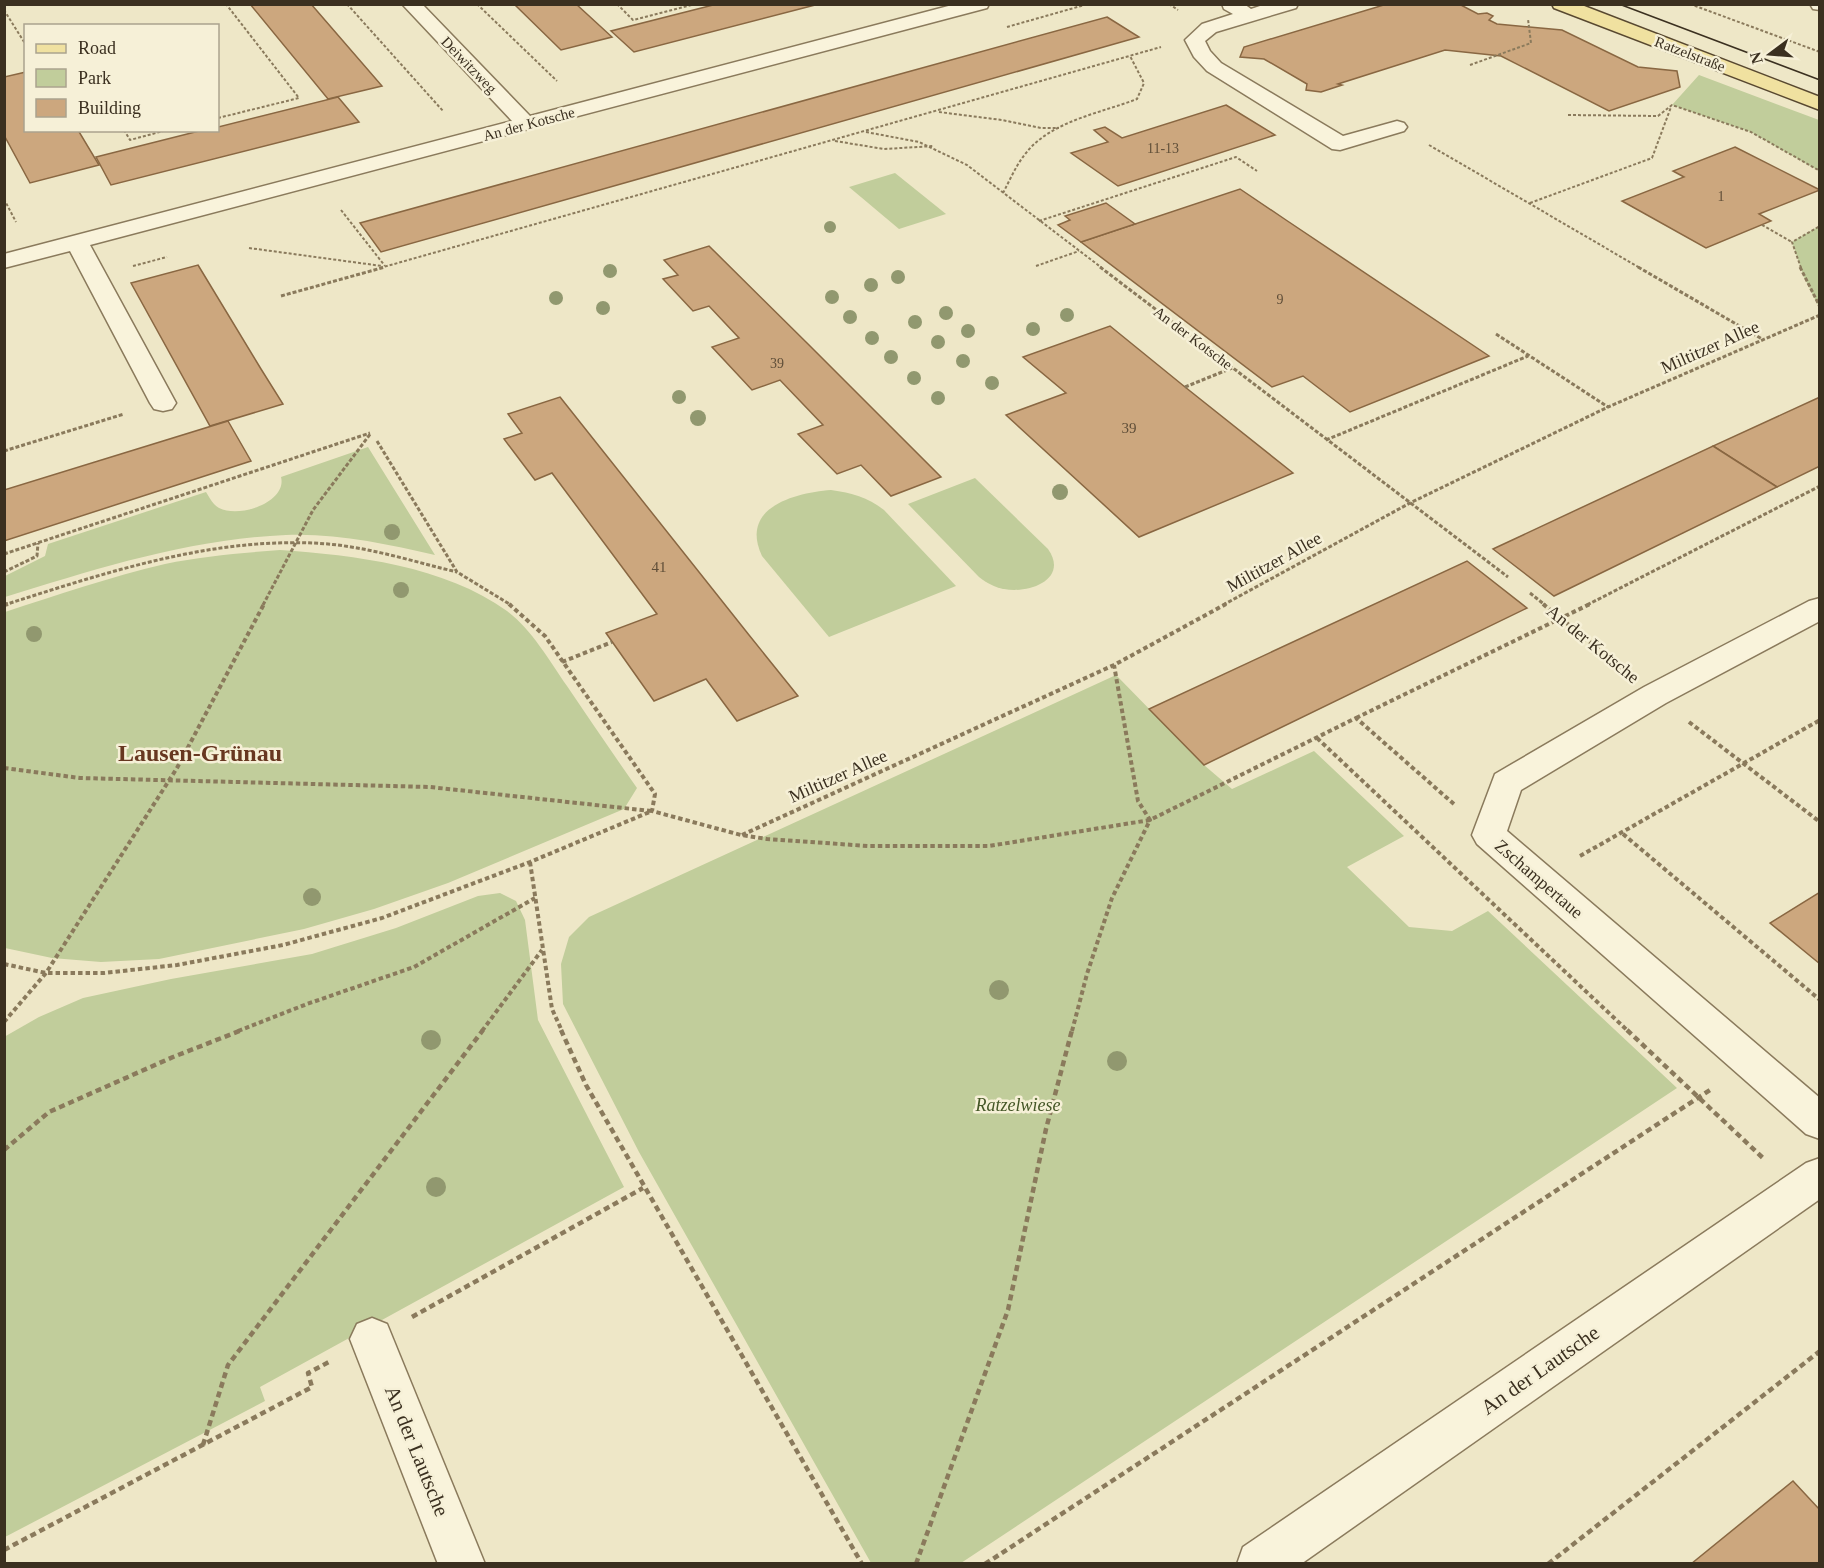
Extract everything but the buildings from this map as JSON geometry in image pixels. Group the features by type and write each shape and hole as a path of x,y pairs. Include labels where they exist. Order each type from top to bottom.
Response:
{"main road":[{"name":"Ratzelstraße","path":"1561,4 1820,104"}],"street":[{"name":"Deiwitzweg","path":"411,4 526,125"},
{"name":"An der Kotsche","path":"4,261 980,4"},
{"path":"1229,4 1249,15"},
{"path":"1288,4 1209,28 1195,40 1201,53 1214,68 1340,144 1397,127"},
{"path":"77,242 163,403"},
{"name":"Zschampertaue","path":"1820,608 1655,695 1507,783 1489,835 1820,1122"},
{"name":"An der Lautsche","path":"1260,1563 1809,1183"},
{"name":"An der Lautsche","path":"372,1339 462,1563"}],"path":[{"path":"219,118 299,98 226,4"},
{"path":"347,4 470,140"},
{"path":"477,4 586,109"},
{"path":"617,4 633,20 695,4"},
{"path":"1690,4 1820,52"},
{"path":"4,10 24,42"},
{"path":"1470,65 1531,43 1528,27"},
{"path":"281,296 1179,42 1195,40"},
{"path":"1003,192 1029,149 1060,128 1137,99 1144,83 1130,56"},
{"path":"1568,115 1658,116 1672,105"},
{"path":"1672,105 1751,132 1820,171"},
{"path":"1530,204 1652,158 1672,105"},
{"path":"935,111 967,114 1041,128 1060,128"},
{"path":"125,132 129,140 159,132"},
{"name":"An der Kotsche","path":"863,132 897,134 935,146 967,165 1508,577"},
{"path":"834,140 872,150 914,150 935,146"},
{"path":"1428,145 1763,339"},
{"path":"1039,221 1236,157 1257,171"},
{"path":"4,199 18,225"},
{"path":"340,210 386,266"},
{"path":"1762,225 1792,242 1804,277 1820,307"},
{"path":"1792,242 1820,225"},
{"path":"249,248 386,266"},
{"path":"1036,266 1079,251"},
{"name":"Miltitzer Allee","path":"741,835 1114,665 1410,503 1608,407 1820,315"},
{"path":"1496,334 1608,407"},
{"path":"1326,440 1528,356"},
{"path":"1185,387 1232,368"},
{"path":"4,451 163,403"},
{"path":"4,554 371,433 314,510 169,780 45,973 4,1022"},
{"path":"377,441 458,572"},
{"path":"4,768 80,778 430,787 652,811 741,835 868,846 989,846 1150,820 1562,618 1820,486"},
{"path":"4,572 37,556 38,543"},
{"path":"4,605 108,572 162,559 206,550 296,543 329,544 458,572 508,603 545,636 655,794 652,811"},
{"name":"An der Kotsche","path":"1530,593 1655,695"},
{"path":"562,662 612,642"},
{"path":"1114,665 1138,801 1150,820"},
{"path":"1655,695 1820,822"},
{"path":"1356,718 1489,835"},
{"path":"1539,879 1623,834 1820,720"},
{"path":"1317,738 1698,1098 1809,1183"},
{"path":"4,964 45,973 104,973 177,965 283,945 382,918 530,862 652,811"},
{"path":"916,1563 1008,1310 1046,1130 1087,974 1112,898 1150,820"},
{"path":"1623,834 1820,1000"},
{"path":"530,862 552,1009 586,1085 862,1563"},
{"path":"4,1150 50,1112 173,1057 297,1008 414,967 535,898"},
{"path":"202,1446 228,1365 490,1022 543,948"},
{"path":"985,1563 1753,1063"},
{"path":"4,1550 312,1387 308,1373 644,1188"},
{"path":"1548,1563 1820,1352"}],"green space":[{"path":"1699,75 1819,120 1819,171 1751,132 1672,105"},
{"path":"895,173 946,214 899,229 849,187"},
{"path":"1819,226 1819,307 1804,277 1792,242"},
{"path":"368,447 435,555 380,543 324,536 286,535 250,538 214,542 143,557 5,597 5,576 45,556 48,544 206,492 214,504 222,509 232,511 256,507 276,495 281,487 281,477"},
{"path":"975,478 1048,549 1054,569 1044,582 1025,589 1014,590 988,583 979,577 908,504"},
{"path":"831,490 859,496 884,510 956,586 829,637 762,556 757,539 758,525 764,514 774,506 787,499"},
{"path":"280,550 338,555 427,573 456,583 507,611 540,646 637,788 624,809 448,883 374,909 304,929 159,959 101,962 52,958 5,948 5,612 104,580 165,564 207,557"},
{"name":"Ratzelwiese","path":"1116,675 1204,765 1232,789 1314,751 1404,836 1347,867 1409,927 1452,931 1488,911 1677,1088 961,1563 871,1563 639,1152 563,1004 561,964 569,937 589,917"},
{"path":"500,893 516,901 525,920 538,1020 624,1187 260,1387 265,1401 5,1537 4,1037 39,1017 83,998 171,979 312,954 396,928 478,896"}],"tram line":[{"path":"1619,4 1820,80"}],"district":[{"name":"Lausen-Grünau","path":"200,753"}]}
